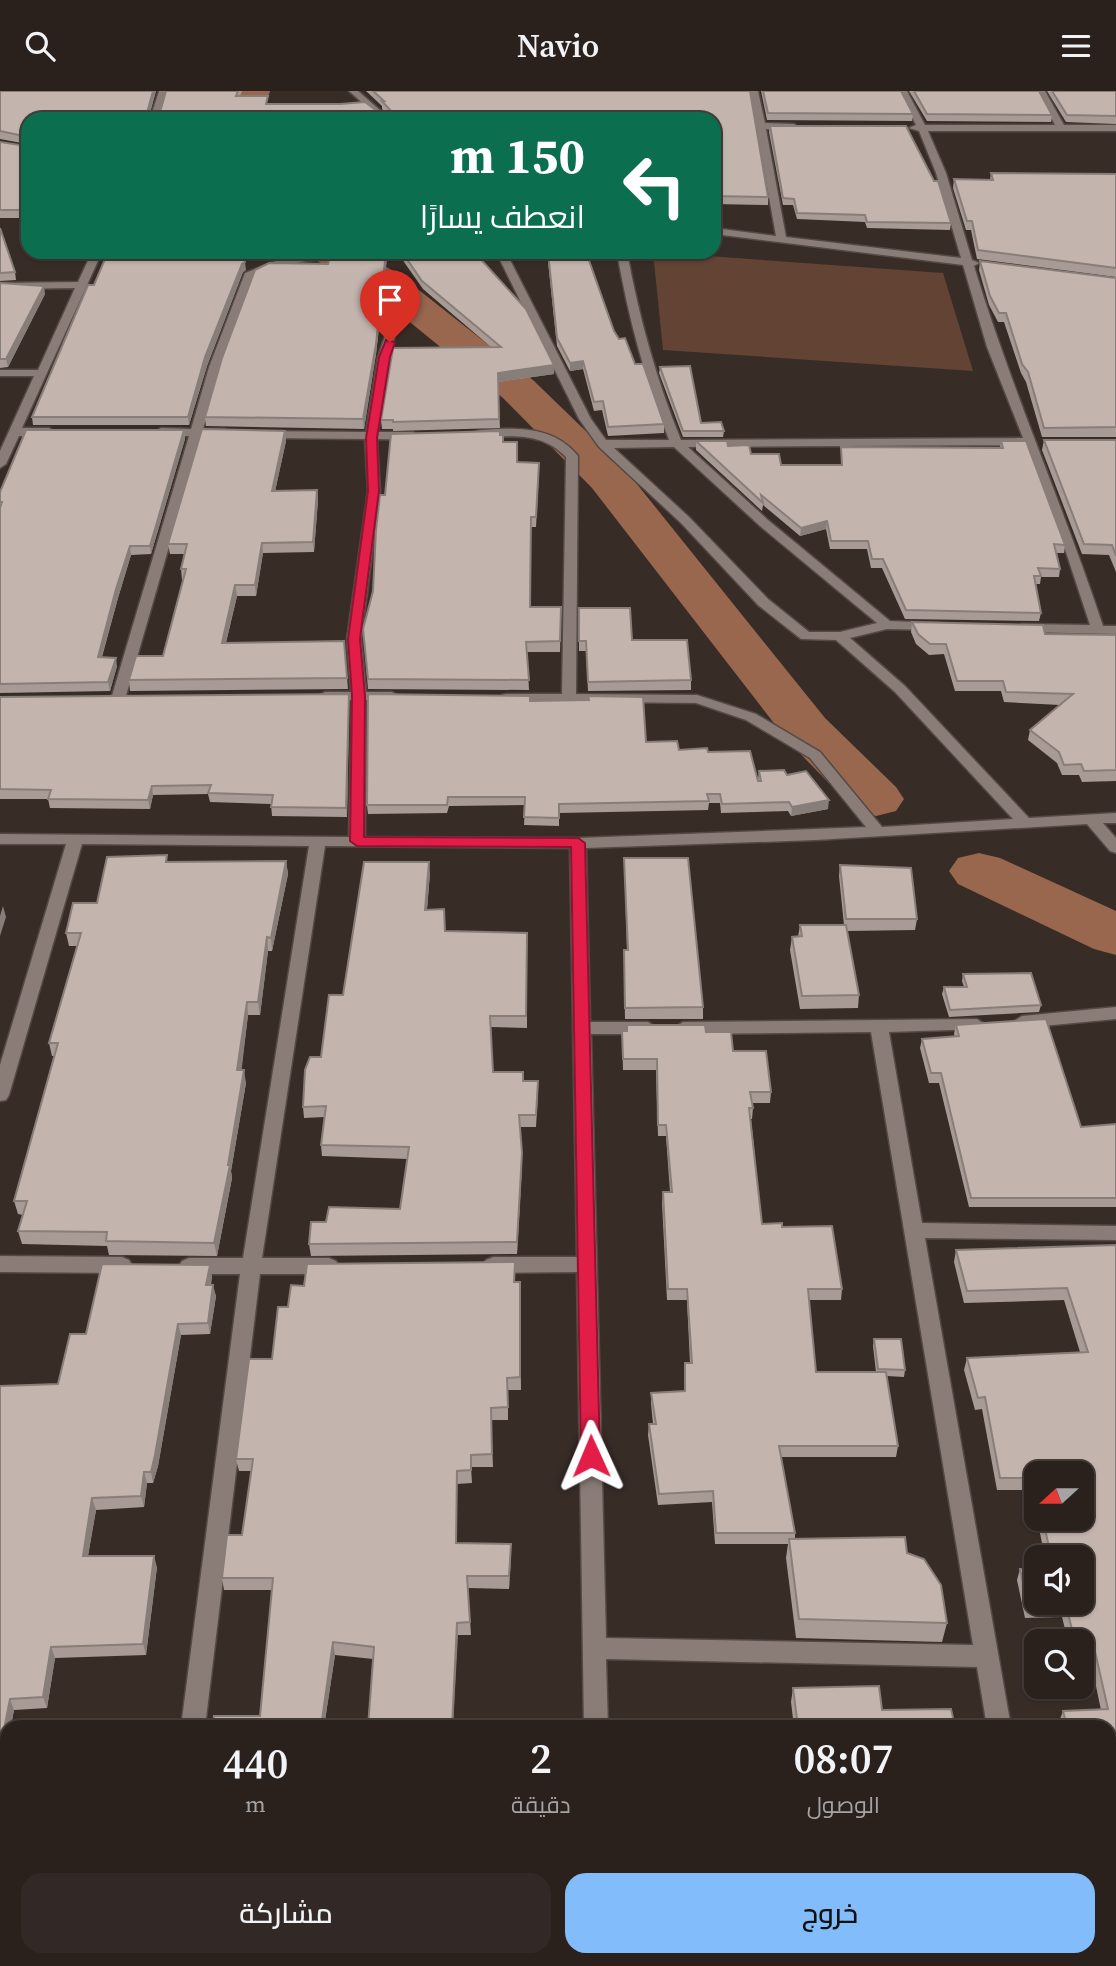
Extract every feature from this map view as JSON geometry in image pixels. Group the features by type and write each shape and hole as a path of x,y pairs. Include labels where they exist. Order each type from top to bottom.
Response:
{"street":[{"path":"156,112 163,91"},
{"path":"353,91 378,112"},
{"path":"754,91 782,240"},
{"path":"903,91 941,173 993,347 1036,443 1098,630"},
{"path":"1041,91 1061,128"},
{"path":"760,126 800,127"},
{"path":"895,127 1116,128"},
{"path":"721,232 979,264"},
{"path":"0,464 94,259"},
{"path":"256,269 259,259"},
{"path":"118,699 215,367 249,275 256,269 325,259"},
{"path":"505,259 585,419 603,444 685,520 763,602 806,636 840,636 887,625 953,627"},
{"path":"623,259 632,308 659,400 676,443 764,523 887,625"},
{"path":"0,286 82,285"},
{"path":"357,841 359,696 354,639 374,491 371,438 384,357 392,330"},
{"path":"0,373 41,373"},
{"path":"15,432 56,432"},
{"path":"154,432 236,433"},
{"path":"250,434 371,438 426,436"},
{"path":"467,434 544,434 556,440 572,456 569,699"},
{"path":"603,444 1036,443"},
{"path":"1006,628 1116,630"},
{"path":"840,636 900,689 1026,823"},
{"path":"305,696 411,697"},
{"path":"490,698 698,699 751,717 816,755 878,832"},
{"path":"0,839 578,843 878,832 1116,818"},
{"path":"1091,820 1116,848"},
{"path":"0,1095 75,840"},
{"path":"193,1720 251,1267 318,841"},
{"path":"578,843 596,1720"},
{"path":"582,1028 999,1024 1116,1013"},
{"path":"879,1027 998,1720"},
{"path":"914,1230 1116,1233"},
{"path":"0,1264 139,1266"},
{"path":"475,1265 587,1264"},
{"path":"167,1266 349,1266"},
{"path":"594,1648 987,1656"}],"shaded area":[{"path":"721,257 943,273 973,371 663,350 654,259"}],"building":[{"path":"0,91 153,91 147,112 21,112 21,136 0,131"},
{"path":"166,91 238,91 236,96 268,96 266,104 365,102 378,112 160,112"},
{"path":"373,91 750,91 768,197 721,196 721,112 392,112"},
{"path":"763,91 901,91 913,114 768,113"},
{"path":"914,91 1039,91 1052,115 927,114"},
{"path":"1052,91 1116,91 1116,116 1067,115"},
{"path":"770,126 906,126 934,181 938,181 951,223 867,222 865,215 797,213 794,199 783,198"},
{"path":"0,142 21,145 21,210 0,210"},
{"path":"991,173 1116,174 1116,268 978,250 972,221 967,221 954,179 993,180"},
{"path":"0,228 15,272 0,273"},
{"path":"105,259 245,259 205,357 188,417 32,417 88,285 94,285"},
{"path":"329,259 385,259 376,344 363,419 205,417 222,358 255,270 269,263 328,264"},
{"path":"407,259 481,259 526,309 554,365 498,373 499,419 393,422 381,420 393,348 501,347 422,281"},
{"path":"549,259 588,259 614,331 619,339 625,338 635,364 643,364 664,424 608,427 603,401 594,402 583,361 570,363 557,338"},
{"path":"980,261 1116,278 1116,427 1044,428 1028,372 1022,364 1006,313 999,313 990,296"},
{"path":"0,283 44,286 6,359 0,359"},
{"path":"690,366 701,423 721,422 724,431 683,431 660,367"},
{"path":"202,429 285,431 272,491 317,490 313,542 262,543 255,585 235,585 222,643 344,641 347,678 129,680 136,656 163,656 186,569 181,569 187,544 168,544"},
{"path":"26,430 184,430 150,546 130,546 116,589 98,657 116,658 108,682 0,684 0,492"},
{"path":"500,431 503,442 517,442 517,462 539,463 536,517 531,517 530,607 561,607 560,641 526,642 529,680 368,679 363,629 373,591 380,495 385,495 391,434"},
{"path":"1044,440 1116,440 1116,556 1112,545 1084,544"},
{"path":"696,441 727,441 728,446 749,445 751,454 779,454 781,465 842,465 841,447 1003,448 1001,441 1026,441 1065,545 1054,544 1060,569 1038,568 1041,576 1034,576 1041,613 906,610 883,559 872,559 868,541 831,541 827,521 801,528 761,495 763,503"},
{"path":"579,608 630,608 632,640 687,640 691,680 588,682 586,641 579,641"},
{"path":"912,622 1043,625 1045,634 1116,635 1116,770 1084,771 1081,764 1064,765 1059,752 1030,730 1073,694 1006,692 1003,681 957,681 946,644 930,644 918,634"},
{"path":"349,694 346,808 271,807 273,795 208,793 211,785 152,786 148,800 48,799 51,790 0,789 0,697"},
{"path":"368,694 530,696 530,701 589,700 588,696 643,697 646,742 677,741 679,750 707,748 708,752 750,751 758,781 761,781 759,771 784,770 787,775 806,771 829,800 792,807 789,802 722,804 720,794 707,794 709,801 559,804 559,818 524,817 525,797 448,797 447,805 367,805"},
{"path":"167,855 166,862 286,861 271,938 267,937 258,1002 247,1002 237,1070 244,1070 230,1165 214,1243 106,1241 107,1232 18,1231 27,1201 14,1201 58,1043 49,1043 81,933 66,933 73,903 97,903 107,857"},
{"path":"624,858 688,858 703,1007 625,1008 624,950 628,950"},
{"path":"364,862 429,862 425,910 444,909 445,931 527,933 526,1016 490,1016 493,1072 523,1072 523,1081 538,1081 536,1115 519,1115 522,1153 517,1242 309,1244 311,1222 326,1222 329,1207 400,1209 409,1147 321,1145 326,1106 303,1107 305,1070 310,1057 321,1057 329,995 343,995"},
{"path":"840,865 911,868 917,919 846,919"},
{"path":"800,925 846,925 859,995 802,996 792,937 802,936"},
{"path":"1031,973 1041,1005 950,1010 944,987 967,987 963,974"},
{"path":"1046,1019 1081,1127 1116,1124 1116,1198 971,1198 941,1073 931,1073 922,1039 959,1036 956,1025"},
{"path":"627,1025 705,1025 706,1032 731,1032 733,1051 766,1051 771,1092 750,1092 753,1108 749,1108 762,1224 782,1223 782,1227 832,1226 842,1289 808,1289 816,1372 886,1372 898,1446 779,1446 795,1533 716,1533 713,1491 659,1494 649,1424 656,1424 651,1393 685,1391 685,1363 692,1363 687,1289 668,1289 663,1192 672,1192 666,1125 658,1125 657,1059 623,1059 622,1031 627,1031"},
{"path":"1116,1245 1116,1720 1065,1720 1063,1711 1108,1709 1094,1647 1094,1629 1072,1629 1068,1615 1094,1615 1094,1545 1048,1545 1046,1531 1094,1531 1094,1461 1024,1461 1024,1478 1000,1478 985,1397 978,1398 967,1358 1088,1352 1067,1288 967,1291 956,1250"},
{"path":"515,1262 514,1282 520,1282 520,1377 507,1378 508,1407 491,1408 492,1454 471,1455 471,1470 457,1471 456,1543 511,1544 509,1576 467,1576 470,1622 457,1623 452,1720 369,1720 374,1647 333,1642 322,1720 214,1720 214,1716 260,1716 273,1578 222,1578 227,1535 242,1535 253,1459 236,1459 249,1359 272,1359 278,1307 288,1307 291,1285 304,1286 307,1264"},
{"path":"102,1264 210,1265 206,1285 213,1285 208,1323 178,1324 155,1455 151,1472 144,1472 141,1496 92,1498 83,1556 154,1556 143,1644 51,1647 43,1697 10,1699 6,1720 0,1720 0,1386 58,1384 70,1334 86,1334"},
{"path":"874,1339 901,1339 905,1370 878,1369"},
{"path":"905,1537 907,1553 924,1559 941,1585 947,1623 799,1619 789,1539"},
{"path":"1020,1569 1024,1569 1024,1588"},
{"path":"879,1686 882,1710 951,1709 953,1720 797,1720 793,1688"}],"waterway":[{"path":"247,112 254,91"},
{"path":"342,259 382,280 518,389 608,478 806,729 876,799"},
{"path":"979,871 1116,935"}],"route":[{"path":"390,342 384,357 371,438 374,491 354,639 359,696 357,841 578,843 591,1456"}]}
